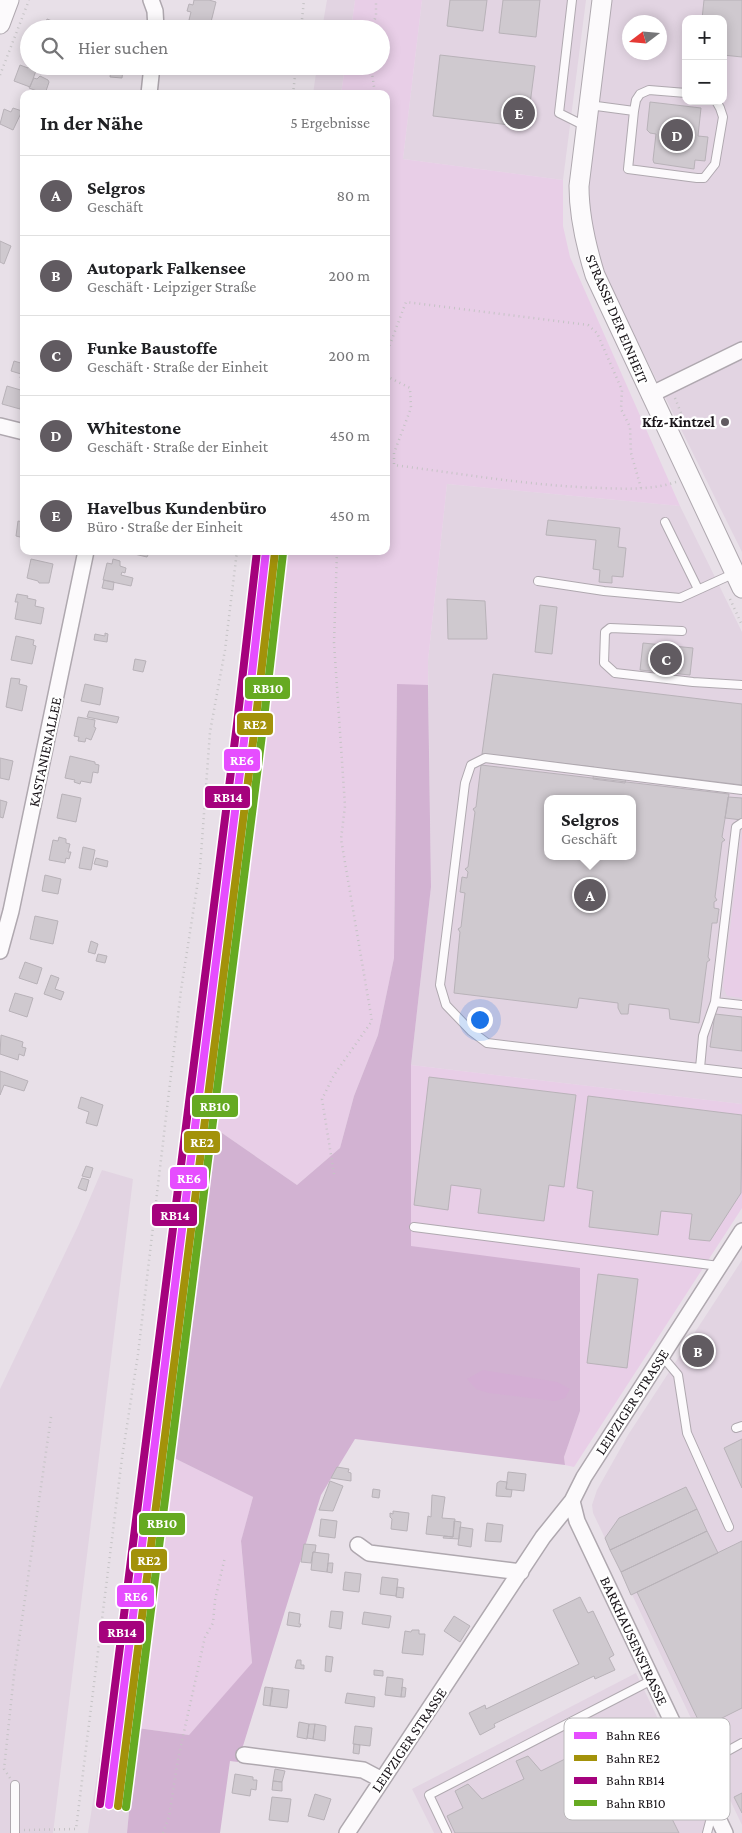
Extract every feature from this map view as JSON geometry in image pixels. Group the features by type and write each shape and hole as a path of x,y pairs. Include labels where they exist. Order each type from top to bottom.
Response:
{"street":[{"path":"0,24 9,0"},
{"path":"151,0 155,20"},
{"name":"STRASSE DER EINHEIT","path":"602,0 581,166 579,203 587,251 595,275 738,580"},
{"path":"149,90 151,75"},
{"path":"650,394 742,350"},
{"path":"0,426 20,431"},
{"name":"KASTANIENALLEE","path":"1,945 11,911 85,555"},
{"name":"LEIPZIGER STRASSE","path":"347,1833 543,1538 572,1501 584,1477 742,1231"},
{"name":"BARKHAUSENSTRASSE","path":"572,1501 577,1521 670,1718"},
{"path":"358,1545 369,1553 522,1572"},
{"path":"244,1755 363,1770 382,1780"},
{"name":"BARKHAUSENSTRASSE","path":"719,1820 725,1833"}],"lane":[{"path":"572,0 559,113 586,127"},
{"path":"682,93 648,90 640,94 636,100 634,110 628,169 704,178 715,164 723,117 718,105"},
{"path":"589,105 634,110"},
{"path":"665,522 698,589"},
{"path":"538,581 604,591 680,598 698,589 738,580"},
{"path":"682,631 610,628 605,632 604,663 615,673 693,682 742,685"},
{"path":"742,790 485,758 471,765 465,783 440,985 446,1005 487,1043 742,1073"},
{"path":"700,1068 703,1036 715,1002 736,827 742,823"},
{"path":"715,1002 742,1005"},
{"path":"414,1227 719,1266"},
{"path":"662,1356 678,1374 687,1433 729,1527"},
{"path":"578,1718 652,1680"},
{"path":"447,1833 429,1795 564,1725"},
{"path":"730,1750 742,1743"},
{"path":"15,1785 15,1831"},
{"path":"707,1833 710,1820"}],"path":[{"path":"21,20 29,0"},
{"path":"302,20 304,0"},
{"path":"375,20 376,0"},
{"path":"0,75 20,23"},
{"path":"293,90 295,75"},
{"path":"372,75 374,90"},
{"path":"390,344 406,302 588,325 597,333 622,390 621,409 630,427 631,453 641,488"},
{"path":"390,378 410,388 411,408 394,453 394,465 560,487 660,488 689,476"},
{"path":"670,385 687,428"},
{"path":"15,1831 76,1829 122,1458 138,1354 181,990 200,868 210,732 224,650 236,555"},
{"path":"334,1174 322,1099 334,1075 372,1021 341,838 345,806 334,643 338,555"},
{"path":"15,1785 4,1769 14,1676 51,1417"},
{"path":"163,1833 169,1817 178,1759 205,1637 213,1623 215,1600 225,1557"}],"shaded area":[{"path":"327,0 355,0 352,20 324,20"},
{"path":"355,0 422,0 403,159 563,180 563,226 570,257 680,506 447,484 428,661 428,685 397,685 394,958 378,1035 354,1096 340,1148 297,1185 209,1124 280,555 390,555 390,90 342,90 344,75 390,75 390,20 352,20"},
{"path":"422,0 586,0 563,180 403,159"},
{"path":"609,0 742,0 742,552 603,272 595,248 587,203 588,168"},
{"path":"316,75 344,75 342,90 314,90"},
{"path":"447,484 680,506 742,632 742,1104 411,1065 431,887 428,661"},
{"path":"253,555 280,555 168,1455 127,1833 88,1833 106,1717"},
{"path":"397,684 428,685 431,887 411,1065 411,1246 580,1268 580,1411 564,1457 565,1465 355,1439 321,1495 238,1762 230,1761 220,1833 127,1833 137,1728 189,1735 252,1663 241,1541 253,1497 168,1455 209,1124 297,1185 340,1148 354,1096 378,1035 394,958"},
{"path":"742,834 742,998 727,996 723,986"},
{"path":"411,1065 742,1104 742,1208 574,1467 565,1465 564,1457 580,1411 580,1379 411,1246"},
{"path":"102,1170 133,1179 53,1833 0,1833 0,1389 78,1226"},
{"path":"742,1260 742,1825 730,1800 730,1718 691,1718 593,1513 592,1505 597,1490 628,1435"},
{"path":"483,1370 557,1382 570,1389 565,1398 555,1401 489,1393 476,1389 467,1379"},
{"path":"168,1455 253,1497 241,1542 252,1664 189,1735 137,1728"},
{"path":"636,1673 658,1718 564,1718 564,1820 707,1820 713,1833 434,1833 412,1789"}],"building":[{"path":"194,0 216,2 212,20 189,20 191,12 187,11 189,4 193,5"},
{"path":"450,0 487,0 483,31 447,26"},
{"path":"503,0 540,0 536,37 499,33"},
{"path":"704,0 742,0 742,57 727,55 727,15 702,15"},
{"path":"440,55 535,66 527,127 433,116"},
{"path":"20,65 20,75 34,75 30,87 14,81"},
{"path":"110,75 122,75 122,78 110,77"},
{"path":"40,76 48,80 46,90 29,88 34,78 37,79"},
{"path":"650,102 701,108 698,136 708,137 705,161 695,160 694,169 654,163 656,134 650,133 647,130"},
{"path":"13,108 20,110 20,115 13,130 0,124 4,109 11,112"},
{"path":"0,241 11,246 4,264 0,262"},
{"path":"14,361 20,363 20,374 11,371"},
{"path":"7,386 20,390 20,409 2,404"},
{"path":"548,520 620,528 618,547 626,548 623,577 612,576 612,583 599,582 600,570 593,569 596,540 546,535"},
{"path":"18,521 20,521 20,537 16,536"},
{"path":"31,559 53,564 49,583 39,583 27,578"},
{"path":"113,559 120,561 120,566 126,568 125,573 122,572 121,575 133,578 131,586 103,580 107,563 112,564"},
{"path":"104,580 114,582 113,590 102,588"},
{"path":"17,594 36,600 35,606 44,608 41,624 15,619 18,602 15,602"},
{"path":"447,599 485,601 487,639 448,639"},
{"path":"540,605 557,607 552,654 535,652"},
{"path":"105,633 108,634 107,642 94,640 95,634 105,636"},
{"path":"16,636 34,640 33,645 36,646 32,664 11,660"},
{"path":"643,643 693,648 690,675 640,670"},
{"path":"135,659 146,661 143,672 133,670"},
{"path":"493,674 742,704 742,785 627,771 625,783 593,779 594,767 482,754"},
{"path":"11,678 20,679 19,684 27,686 22,711 6,707"},
{"path":"85,684 103,688 100,705 81,701"},
{"path":"89,711 119,717 117,723 87,717"},
{"path":"78,717 95,720 94,727 96,728 91,740 86,738 85,742 78,741 79,737 74,736"},
{"path":"70,756 95,762 95,764 99,765 98,773 93,772 91,783 81,781 80,784 74,782 75,780 65,778"},
{"path":"0,758 13,761 9,780 0,778"},
{"path":"481,765 729,794 722,837 725,840 722,842 715,897 717,900 714,902 714,908 719,909 717,923 712,923 708,957 710,960 707,962 699,1023 670,1019 669,1009 629,1004 628,1014 621,1014 618,1003 579,998 577,1008 454,993 460,932 458,929 461,927 465,893 460,892 462,877 467,878 468,872 465,869 468,867 475,812 473,809 476,807"},
{"path":"62,794 81,798 76,822 57,818"},
{"path":"728,797 742,798 742,820 725,818"},
{"path":"0,800 7,802 3,818 0,817"},
{"path":"59,837 66,839 66,843 70,844 68,852 71,852 69,859 66,858 65,863 49,860 53,840 58,841"},
{"path":"83,847 95,850 91,870 79,868"},
{"path":"96,858 108,861 107,867 94,864"},
{"path":"45,875 61,879 58,894 42,891"},
{"path":"35,916 58,921 53,944 30,939"},
{"path":"91,941 98,944 95,954 88,952"},
{"path":"98,954 107,956 105,963 96,961"},
{"path":"25,962 42,968 37,984 19,978"},
{"path":"51,975 59,978 55,989 64,992 61,1000 44,994"},
{"path":"15,993 33,998 27,1017 9,1011"},
{"path":"715,1014 742,1017 742,1051 710,1047"},
{"path":"1,1035 23,1042 22,1047 26,1048 24,1056 19,1054 18,1060 0,1054"},
{"path":"0,1071 28,1081 24,1091 4,1085 0,1095"},
{"path":"429,1077 576,1095 564,1187 549,1185 544,1221 478,1213 481,1189 451,1185 448,1210 414,1205"},
{"path":"588,1096 742,1115 741,1193 710,1241 689,1239 692,1214 661,1211 658,1235 589,1227 593,1191 577,1188"},
{"path":"81,1097 103,1105 97,1126 86,1123 89,1112 78,1108"},
{"path":"86,1166 93,1168 90,1178 82,1176"},
{"path":"82,1178 89,1180 86,1191 78,1188"},
{"path":"598,1274 638,1279 627,1368 587,1363"},
{"path":"742,1439 742,1488 724,1448"},
{"path":"337,1467 349,1469 351,1481 331,1478"},
{"path":"508,1472 526,1474 524,1491 506,1489"},
{"path":"330,1481 343,1486 333,1511 319,1510"},
{"path":"500,1481 507,1482 506,1489 512,1490 511,1497 496,1496 497,1483"},
{"path":"686,1487 697,1509 610,1550 605,1538 619,1518"},
{"path":"373,1489 380,1490 379,1498 372,1497"},
{"path":"432,1495 445,1497 442,1518 455,1519 453,1537 426,1534 428,1516 431,1517"},
{"path":"697,1509 707,1531 621,1572 610,1550"},
{"path":"393,1511 409,1513 407,1531 391,1529 392,1519 390,1513 393,1514"},
{"path":"321,1519 337,1521 335,1538 319,1536"},
{"path":"454,1521 461,1522 459,1539 443,1538 444,1536 453,1537"},
{"path":"487,1523 503,1525 501,1542 485,1541"},
{"path":"460,1527 473,1529 471,1547 458,1545"},
{"path":"707,1531 718,1553 631,1595 621,1572"},
{"path":"742,1541 742,1708 722,1718 697,1718 637,1592"},
{"path":"304,1544 316,1545 311,1563 301,1562"},
{"path":"313,1552 329,1554 327,1572 311,1570"},
{"path":"328,1563 333,1563 332,1573 327,1572"},
{"path":"345,1572 361,1574 359,1592 343,1590"},
{"path":"382,1577 398,1579 396,1596 380,1594"},
{"path":"397,1587 404,1588 403,1598 396,1597"},
{"path":"580,1597 588,1613 593,1611 614,1655 609,1658 615,1670 595,1679 594,1676 494,1724 495,1727 480,1735 469,1713 485,1705 486,1709 579,1664 553,1610"},
{"path":"331,1611 343,1612 341,1629 329,1627"},
{"path":"289,1612 300,1614 300,1627 287,1625"},
{"path":"364,1612 391,1616 389,1628 362,1624"},
{"path":"454,1616 470,1626 460,1642 444,1631"},
{"path":"412,1630 419,1630 419,1634 425,1634 423,1655 402,1653 405,1631 411,1632"},
{"path":"326,1656 333,1657 331,1672 325,1671"},
{"path":"297,1660 301,1660 301,1665 304,1665 304,1669 295,1668"},
{"path":"374,1670 383,1671 383,1676 374,1675"},
{"path":"387,1677 403,1679 401,1697 385,1695"},
{"path":"265,1687 273,1688 270,1706 263,1705"},
{"path":"402,1687 406,1688 405,1697 401,1697"},
{"path":"272,1688 289,1690 287,1708 270,1706"},
{"path":"347,1693 375,1697 374,1707 345,1703"},
{"path":"299,1722 309,1724 307,1739 297,1737"},
{"path":"309,1724 315,1724 313,1739 307,1738"},
{"path":"315,1724 326,1726 325,1741 313,1739"},
{"path":"355,1726 372,1728 370,1746 353,1744"},
{"path":"354,1744 360,1745 359,1754 353,1753"},
{"path":"528,1756 541,1771 564,1760 564,1820 673,1820 679,1833 455,1833 447,1816 463,1808 455,1791 468,1784 482,1799 524,1779 516,1761"},
{"path":"275,1769 285,1771 282,1782 273,1781"},
{"path":"235,1774 253,1777 253,1780 257,1780 256,1790 251,1789 250,1796 232,1793"},
{"path":"273,1781 282,1782 282,1791 272,1790"},
{"path":"742,1793 742,1813 734,1797"},
{"path":"315,1794 331,1799 324,1820 308,1816"},
{"path":"272,1797 291,1799 288,1822 269,1820"}],"rail line":[{"name":"RB14","path":"100,1804 237,724 257,555"},
{"name":"RE6","path":"109,1805 246,725 266,555"},
{"name":"RE2","path":"118,1806 255,726 275,555"},
{"name":"RB10","path":"126,1807 263,727 283,555"}],"place":[{"name":"Havelbus Kundenbüro","path":"519,113"},
{"name":"Whitestone","path":"677,135"},
{"name":"Kfz-Kintzel","path":"725,422"},
{"name":"Funke Baustoffe","path":"666,659"},
{"name":"Selgros","path":"590,895"},
{"name":"Autopark Falkensee","path":"698,1351"}]}
